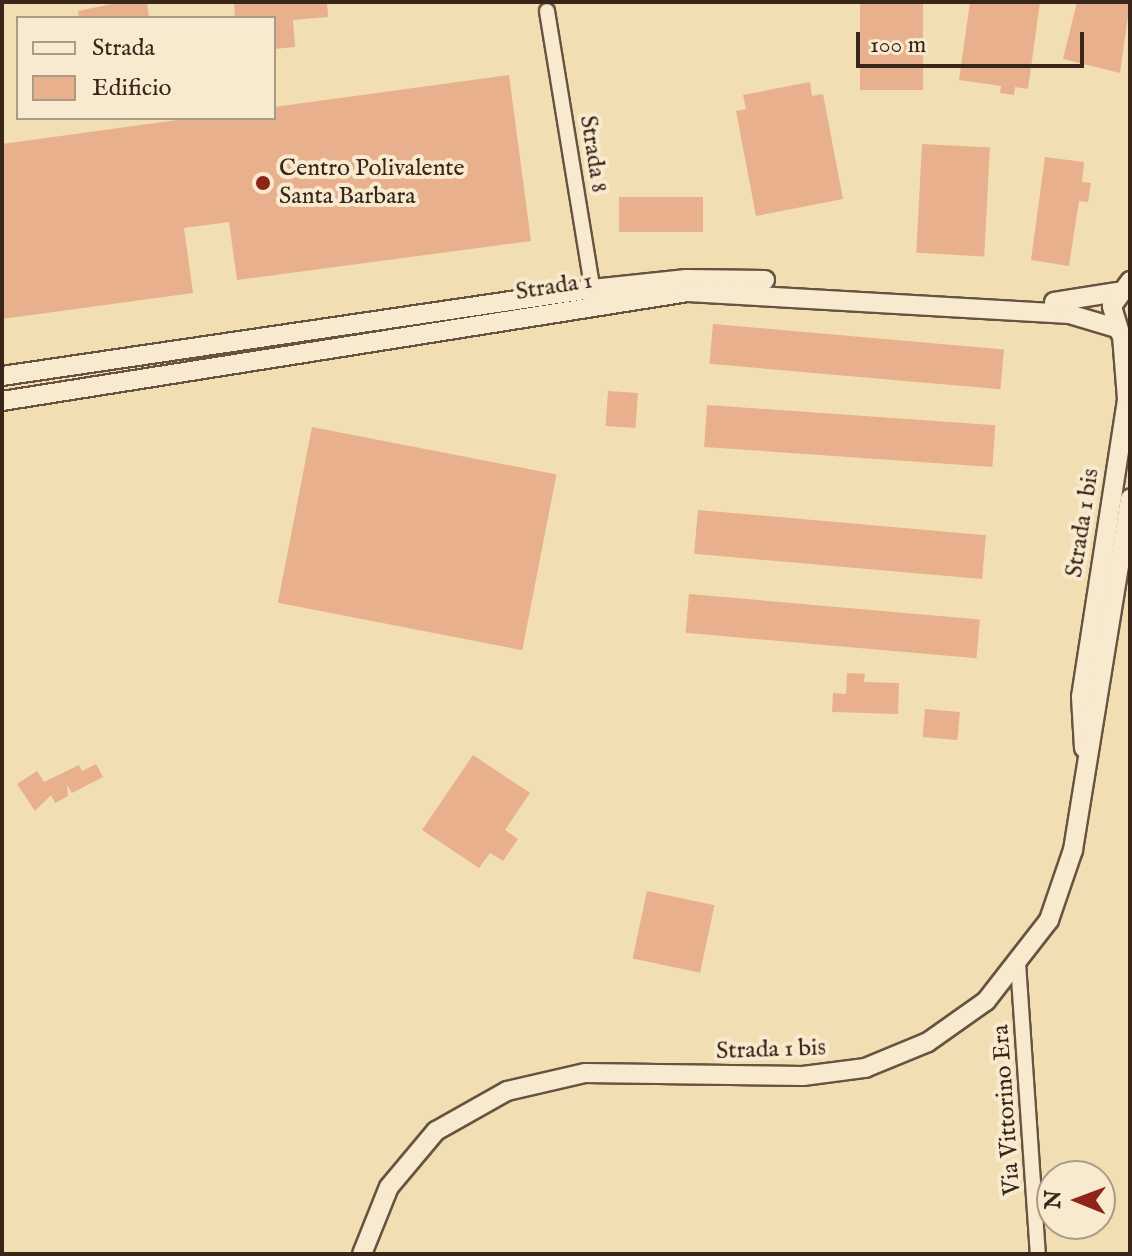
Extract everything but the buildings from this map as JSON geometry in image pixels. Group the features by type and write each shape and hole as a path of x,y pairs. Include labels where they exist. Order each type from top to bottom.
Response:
{"street":[{"name":"Strada 8","path":"547,11 594,297"},
{"name":"Strada 1","path":"2,401 686,279 788,281 1074,303 1125,283"},
{"name":"Strada 1 bis","path":"1085,767 1081,697 1127,399 1123,335 1112,314 1125,283"},
{"name":"Strada 1","path":"2,376 594,297 688,292 786,293 1069,314 1123,335"},
{"name":"Strada 1 bis","path":"362,1254 389,1187 436,1131 507,1091 585,1073 803,1076 865,1068 928,1042 986,1001 1049,920 1073,850 1130,499"},
{"name":"Via Vittorino Era","path":"1018,963 1038,1254"}],"place":[{"name":"Centro Polivalente Santa Barbara","path":"263,183"}]}
